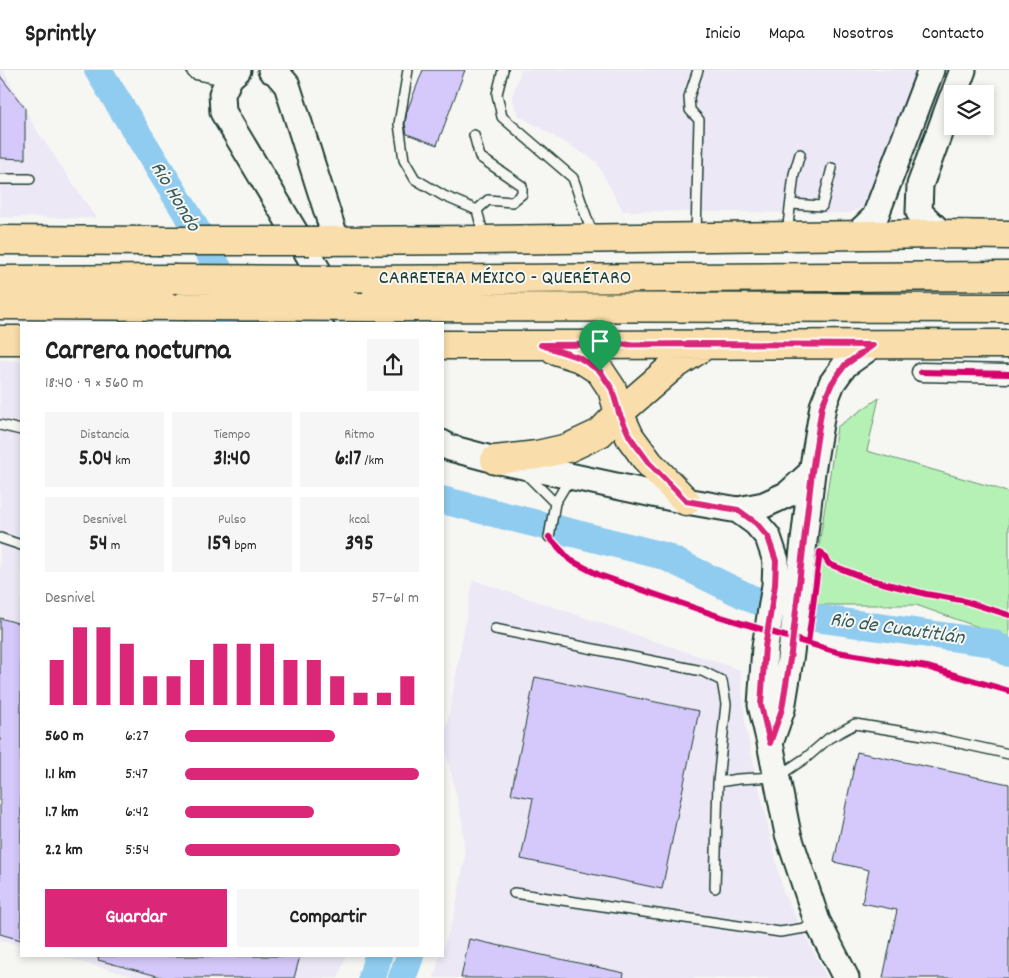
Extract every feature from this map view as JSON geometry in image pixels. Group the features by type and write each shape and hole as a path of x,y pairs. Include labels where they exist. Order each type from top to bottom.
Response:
{"main road":[{"path":"271,70 275,71 288,84 323,240"},
{"path":"854,236 875,217 931,70"},
{"path":"957,85 963,70"},
{"path":"234,74 222,94 223,112 356,316"},
{"path":"942,234 919,212 920,185 944,120"},
{"path":"0,240 485,240 942,234 1009,235"},
{"path":"0,269 27,280"},
{"name":"CARRETERA MÉXICO - QUERÉTARO","path":"0,280 1009,276"},
{"name":"CARRETERA MÉXICO - QUERÉTARO","path":"0,305 184,306 356,316 1009,308"},
{"path":"0,340 20,340"},
{"path":"980,343 1009,356"},
{"path":"444,344 1009,344"},
{"path":"505,462 568,448 600,433 619,413 672,366 707,344"},
{"path":"541,345 580,358 600,371 612,389 619,413 630,437 649,463 686,501"},
{"path":"846,978 819,926 788,834 761,705 765,647 786,587 812,472 822,406 832,383 845,365 873,345"},
{"path":"444,444 450,448 505,462 686,501 738,510 764,505 788,494 812,472"},
{"path":"738,510 756,523 768,537 786,587 791,653 782,709 770,743"}],"street":[{"path":"196,70 234,74"},
{"path":"920,372 1009,374"}],"lane":[{"path":"408,70 398,124 404,160 415,179 444,196 477,210"},
{"path":"502,70 497,94 502,117 573,178 593,239"},
{"path":"696,238 699,120 690,110 689,98 698,70"},
{"path":"474,135 480,157 522,186 522,194 512,202 488,200 477,210"},
{"path":"786,236 794,174 800,154"},
{"path":"791,204 822,206 832,168"},
{"path":"0,179 30,179"},
{"path":"477,210 485,240"},
{"path":"0,425 20,430"},
{"path":"505,462 554,508"},
{"path":"549,537 554,508 571,476"},
{"path":"0,538 20,545"},
{"path":"495,629 702,671 722,682 726,704 718,782 715,888"},
{"path":"718,782 777,777 808,757 829,738 855,724 923,735 1009,754"},
{"path":"514,893 780,932 819,926"}],"shaded area":[{"path":"0,70 3,70 36,129 96,218 0,217"},
{"path":"521,70 917,70 868,205 849,213 623,211 596,161 518,115 512,97"},
{"path":"0,360 20,361 20,946 0,940"},
{"path":"473,580 740,670 746,730 783,892 827,978 434,978 440,957 444,957 444,947 455,912 465,858 462,820 444,742"},
{"path":"64,957 346,957 338,978 140,978"}],"green space":[{"path":"879,398 867,451 1009,493 1009,638 916,605 810,605 837,427"}],"building":[{"path":"423,70 465,70 437,145 407,134 405,124 407,111"},
{"path":"0,76 25,108 25,159 0,158"},
{"path":"0,618 20,624 20,940 0,934"},
{"path":"535,677 699,711 662,889 521,859 533,798 511,794"},
{"path":"857,752 1009,784 1009,978 883,978 897,910 862,903 869,870 834,862"},
{"path":"469,939 624,973 623,978 461,978"},
{"path":"99,957 300,957 294,978 165,978 98,960"}],"waterway":[{"name":"Rio Hondo","path":"98,70 186,212 249,322"},
{"path":"208,287 227,322"},
{"name":"Rio de Cuautitlán","path":"444,501 664,556 752,599 815,618 992,643 1009,653"},
{"path":"372,978 378,957"},
{"name":"Rio Hondo","path":"402,978 410,957"}],"cycle path":[{"path":"921,372 1009,374"},
{"path":"549,537 570,560 599,575 718,616 837,652 927,667 1009,691"},
{"path":"808,643 820,552 829,564 867,579 926,594 961,600 1009,615"}],"route":[{"path":"541,345 873,345 845,365 832,383 822,406 812,472 791,653 782,709 770,743 761,705 765,647 775,585 776,561 768,537 756,523 738,510 686,501 649,463 630,437 619,413 612,389 600,371 580,358 541,345"}]}
